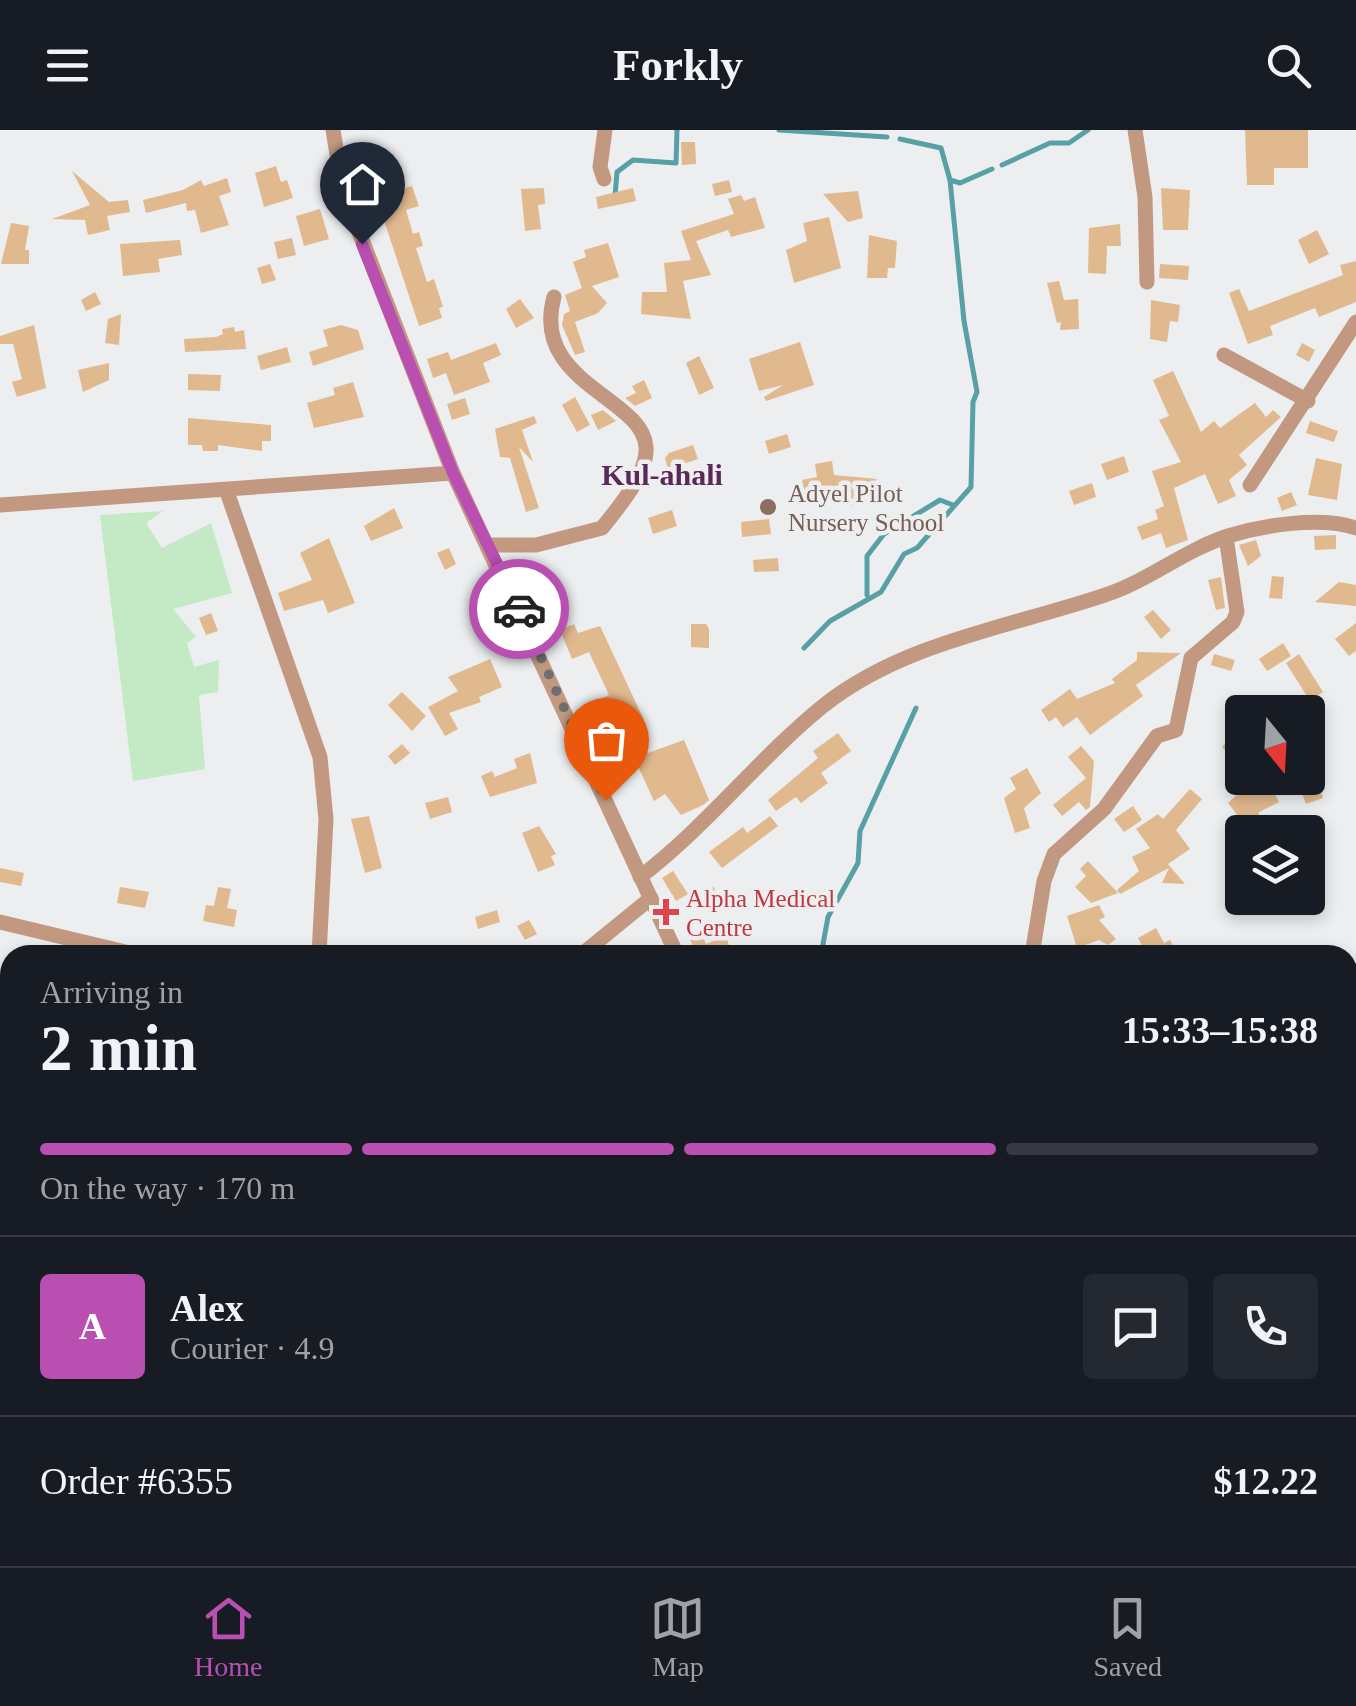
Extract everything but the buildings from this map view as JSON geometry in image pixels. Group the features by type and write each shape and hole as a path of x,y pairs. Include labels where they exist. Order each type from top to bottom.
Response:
{"street":[{"path":"333,130 343,191 453,473 673,945"},
{"path":"602,173 605,130"},
{"path":"1135,130 1146,197 1148,282"},
{"path":"488,545 536,545 602,528 642,469 647,450 641,433 576,377 566,363 552,334 554,297"},
{"path":"1250,485 1356,322"},
{"path":"1224,355 1308,401"},
{"path":"0,504 227,492 453,473"},
{"path":"227,492 320,757 326,819 320,945"},
{"path":"640,877 693,834 824,705 850,688 947,642 1108,594 1226,536 1282,525 1356,528"},
{"path":"1034,945 1044,881 1054,854 1104,810 1157,736 1176,730 1191,658 1233,622 1237,604 1226,536"},
{"path":"593,945 651,898"},
{"path":"0,922 85,945"}],"green space":[{"path":"163,511 146,523 162,548 211,523 232,593 173,609 196,637 187,643 194,667 219,660 218,692 199,695 205,769 133,781 100,515"}],"waterway":[{"path":"615,196 617,172 633,160 676,163 677,130"},
{"path":"779,130 887,137"},
{"path":"1002,165 1050,143 1069,143 1088,130"},
{"path":"900,139 941,148 950,180 960,183 992,169"},
{"path":"804,648 830,621 881,592 904,554 917,548 971,487 973,402 977,392 964,321 950,180"},
{"path":"867,595 867,556 884,534 940,500 953,505"},
{"path":"823,945 828,917 858,863 860,831 916,708"}],"way so far":[{"path":"519,609 606,800"}],"place":[{"name":"Adyel Pilot Nursery School","path":"768,507"},
{"name":"Alpha Medical Centre","path":"666,912"}],"district":[{"name":"Kul-ahali","path":"662,474"}],"route":[{"path":"362,244 453,473 519,609"}]}
